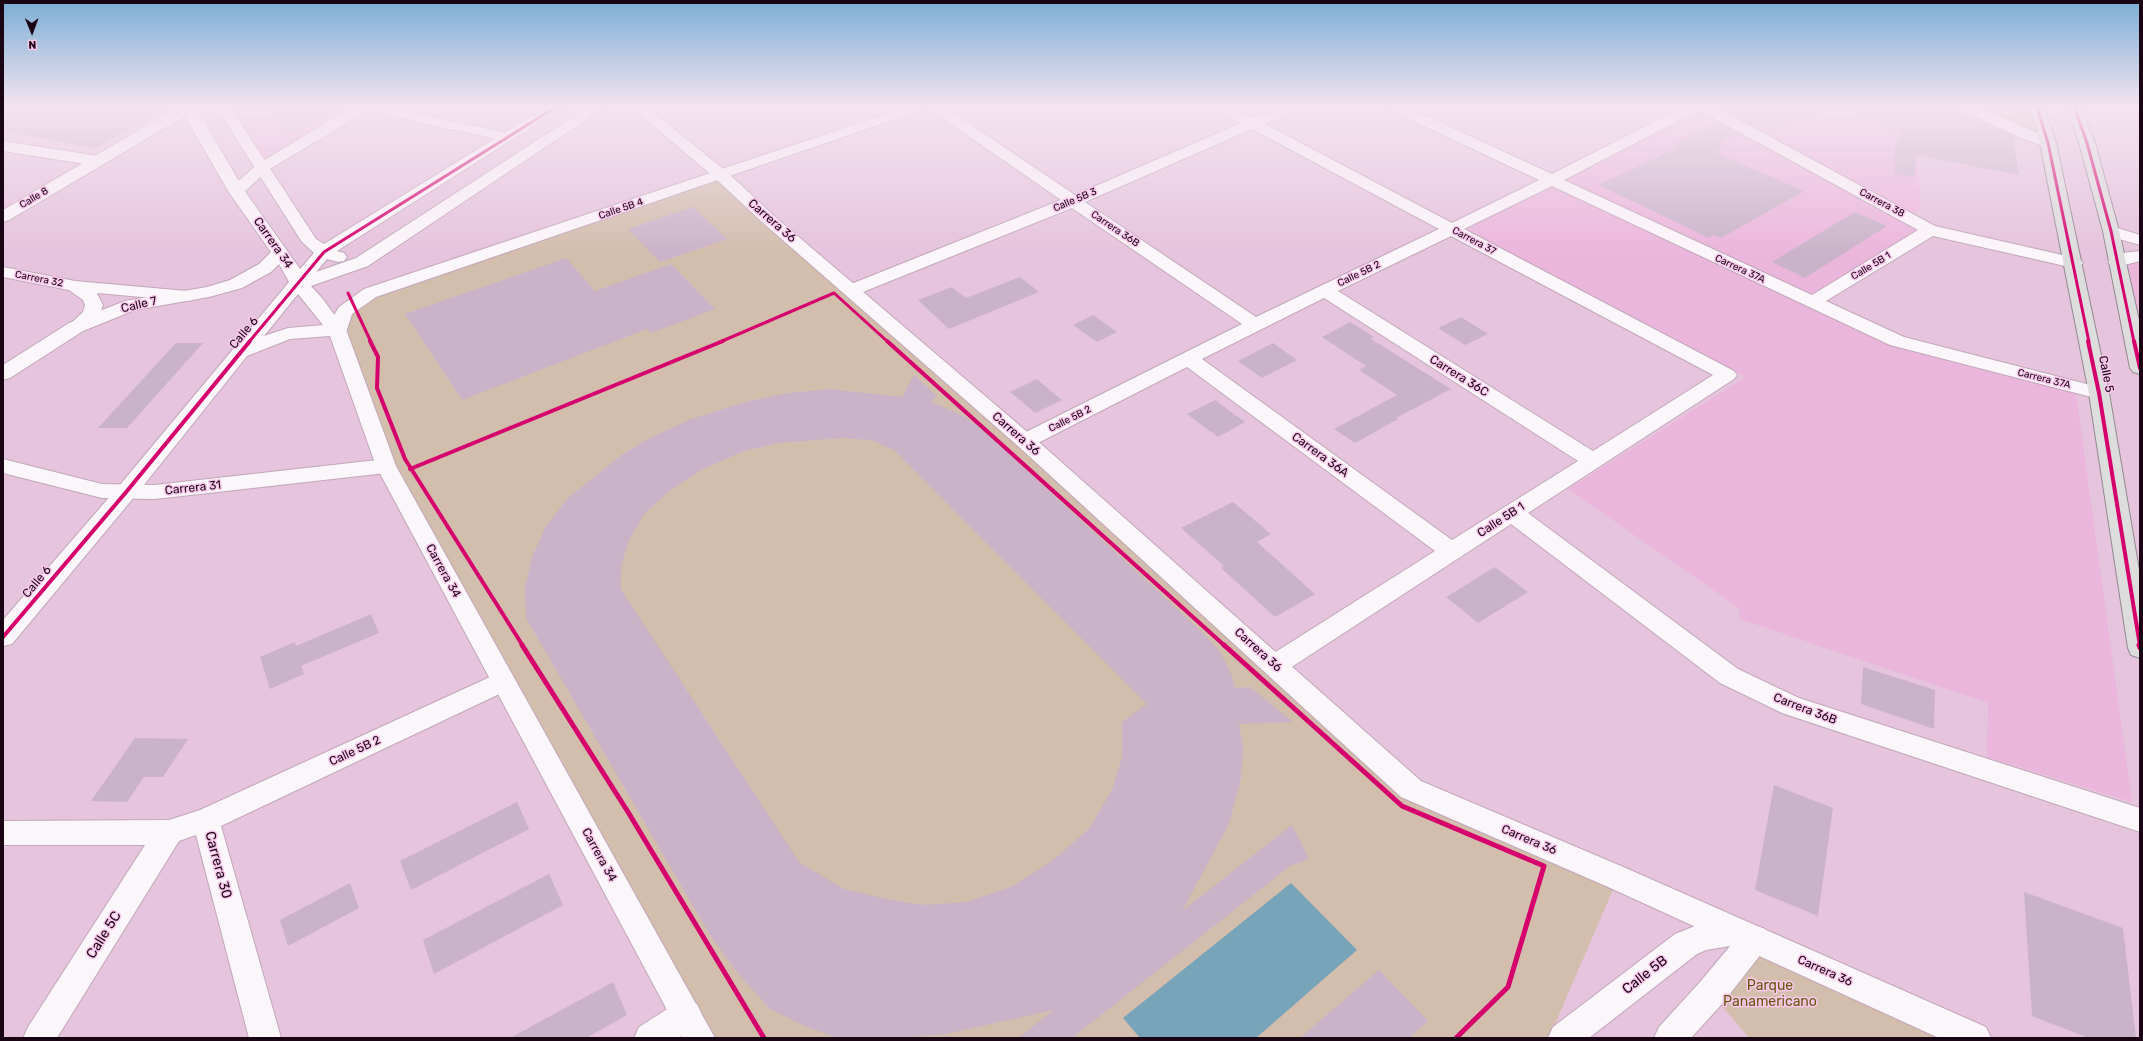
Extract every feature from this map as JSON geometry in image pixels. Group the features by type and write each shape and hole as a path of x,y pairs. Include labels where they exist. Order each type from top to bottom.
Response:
{"main road":[{"name":"Calle 5","path":"2051,156 2074,263 2099,393 2140,648"},
{"path":"2090,156 2111,231 2140,368"}],"street":[{"path":"64,156 98,161"},
{"name":"Calle 8","path":"3,217 107,156"},
{"name":"Carrera 34","path":"216,156 236,190 292,270 299,284 316,302 338,332 386,466 693,1026"},
{"path":"255,156 310,242 324,252 342,259 362,262"},
{"path":"236,190 263,167 282,156"},
{"name":"Calle 6","path":"3,637 127,492 324,252 477,156"},
{"path":"299,284 362,262 524,156"},
{"name":"Carrera 36","path":"697,156 721,175 767,218 1025,441 1411,789 1584,863 1975,1038"},
{"name":"Calle 5B 4","path":"338,332 340,320 345,311 370,293 778,156"},
{"name":"Carrera 36B","path":"1006,156 1255,325"},
{"name":"Calle 5B 3","path":"852,290 1074,202 1180,156"},
{"name":"Carrera 37","path":"1312,156 1727,375"},
{"name":"Carrera 37A","path":"1497,156 1897,341 2099,393"},
{"name":"Calle 5B 2","path":"1025,441 1188,358 1599,156"},
{"name":"Carrera 38","path":"1793,156 1930,230 2074,263"},
{"name":"Calle 5B 1","path":"1812,302 1930,230"},
{"path":"2111,231 2140,240"},
{"name":"Calle 7","path":"3,374 76,327 131,305 209,292 236,284 265,268 280,253"},
{"path":"2117,262 2129,257 2140,256"},
{"name":"Carrera 32","path":"3,272 75,286 187,296"},
{"name":"Carrera 32","path":"75,286 91,297 94,304 91,314 76,327"},
{"name":"Carrera 36C","path":"1325,291 1594,461"},
{"path":"238,356 251,347 288,334 318,331 338,332"},
{"name":"Carrera 36A","path":"1188,358 1452,552"},
{"name":"Calle 5B 1","path":"1275,665 1727,375"},
{"name":"Carrera 31","path":"3,466 102,491 154,492 386,466"},
{"name":"Carrera 36B","path":"1512,513 1729,676 1791,706 2140,820"},
{"name":"Calle 5B 2","path":"206,820 504,681"},
{"name":"Carrera 30","path":"3,833 169,832 206,820 265,1038"},
{"name":"Calle 5C","path":"39,1038 169,832"},
{"path":"1670,1038 1715,988 1744,935"},
{"name":"Calle 5B","path":"1564,1038 1686,944 1705,936 1744,935"},
{"path":"650,1038 693,1026"}],"shaded area":[{"path":"255,156 282,156 263,167"},
{"path":"1599,156 1917,156 1921,205 1912,219 1930,230 1812,302 1550,181"},
{"path":"1553,187 1892,346 2076,393 2132,802 1987,757 1988,703 1740,619 1739,608 1568,489 1746,377 1464,230"},
{"path":"2140,256 2140,368 2117,262"}],"green space":[{"path":"721,175 1411,789 1618,878 1549,1038 699,1038 386,466 340,320 353,304"},
{"name":"Parque Panamericano","path":"1754,939 1975,1038 1749,1038 1711,993"}],"water":[{"path":"1291,883 1357,950 1256,1038 1140,1038 1123,1018"}],"building":[{"path":"1660,156 1722,156 1804,191 1721,238 1714,235 1709,238 1599,185"},
{"path":"1895,156 1916,156 1915,177 1895,174"},
{"path":"1919,156 2016,156 2019,175"},
{"path":"693,207 727,239 660,262 628,229"},
{"path":"1855,212 1887,226 1805,278 1772,262"},
{"path":"566,258 595,291 671,264 715,309 651,333 647,329 462,400 405,314"},
{"path":"1020,277 1039,292 949,329 918,300 952,287 966,298"},
{"path":"1093,315 1117,332 1097,342 1073,325"},
{"path":"1461,317 1488,334 1465,345 1438,328"},
{"path":"1350,322 1374,337 1371,339 1451,389 1396,418 1398,419 1355,443 1334,429 1397,395 1359,370 1366,366 1322,337"},
{"path":"176,343 203,343 127,428 98,428"},
{"path":"1273,343 1297,360 1262,378 1238,361"},
{"path":"914,375 937,396 932,402 964,416 986,433 1201,631 1220,652 1231,673 1235,688 1250,687 1293,722 1239,724 1243,748 1241,778 1229,824 1182,911 1292,825 1309,859 1290,866 1072,1038 1018,1038 1054,1010 946,1034 894,1038 837,1038 807,1027 770,1009 736,971 710,935 526,618 525,588 532,557 545,528 568,498 623,454 650,438 691,419 749,401 788,393 830,389 902,397","holes":["841,438 871,440 894,450 1147,704 1122,722 1122,757 1112,790 1089,829 1052,861 1013,886 967,902 922,905 886,899 844,889 799,862 620,588 622,564 628,542 644,514 668,492 701,470 744,451 779,443"]},
{"path":"1037,379 1062,400 1035,413 1010,392"},
{"path":"1215,400 1245,422 1218,437 1187,414"},
{"path":"1233,502 1271,534 1257,542 1315,594 1275,617 1221,568 1224,566 1181,528"},
{"path":"1495,567 1528,592 1478,623 1446,597"},
{"path":"371,614 379,633 301,666 304,674 270,689 260,657 295,642 296,646"},
{"path":"1863,667 1935,690 1934,729 1861,704"},
{"path":"135,738 188,739 163,777 144,777 127,802 91,801"},
{"path":"1774,785 1833,808 1818,916 1755,890"},
{"path":"517,802 529,829 411,890 400,861"},
{"path":"549,874 563,905 434,974 423,940"},
{"path":"350,883 359,908 288,946 280,920"},
{"path":"2024,892 2123,928 2136,1038 2089,1038 2032,1016"},
{"path":"1379,970 1428,1021 1409,1038 1300,1038"},
{"path":"613,982 627,1015 586,1038 510,1038"}],"cycle path":[{"path":"3,637 127,491 194,407 324,252 478,156"},
{"path":"2051,156 2099,393 2140,648"},
{"path":"2090,156 2111,231 2140,368"},
{"path":"348,293 378,357 377,388 405,459 628,812 764,1038"},
{"path":"410,469 638,377 834,293 1402,806 1544,866 1508,987 1456,1038"}]}
